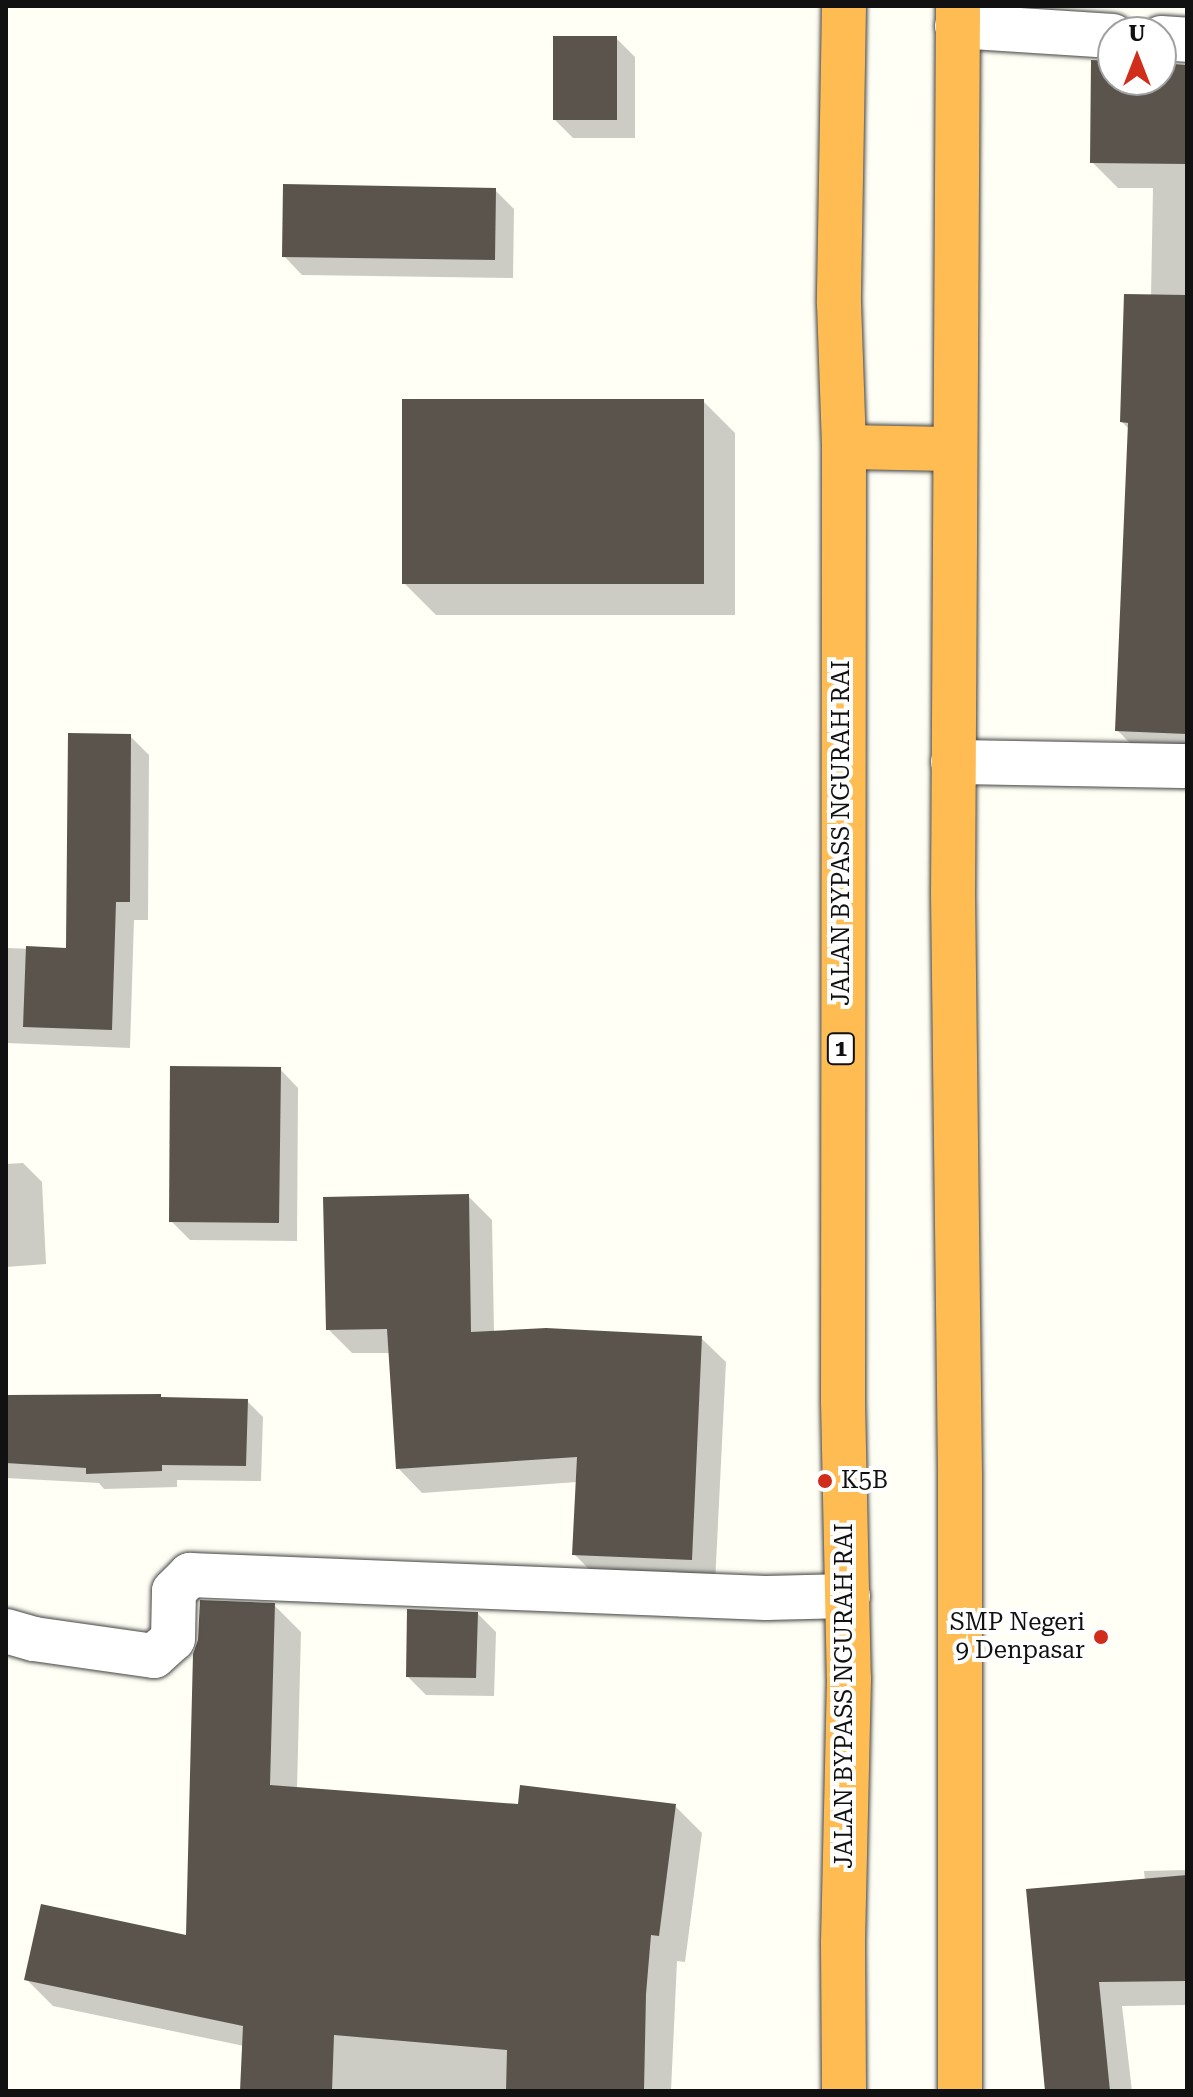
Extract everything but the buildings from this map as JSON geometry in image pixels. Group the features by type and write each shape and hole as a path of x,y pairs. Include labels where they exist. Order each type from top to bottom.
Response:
{"highway":[{"name":"JALAN BYPASS NGURAH RAI","path":"844,6 839,303 844,447 841,931 843,1401 848,1596 844,2091"},
{"path":"958,16 953,762 960,1475 960,2091"},
{"path":"844,447 953,449"}],"street":[{"path":"958,16 1097,34"},
{"path":"953,762 1187,766"},
{"path":"6,1631 34,1639 154,1656 173,1639 174,1591 190,1575 766,1598 848,1596"}],"place":[{"name":"K5B","path":"825,1481"},
{"name":"SMP Negeri 9 Denpasar","path":"1101,1637"}]}
